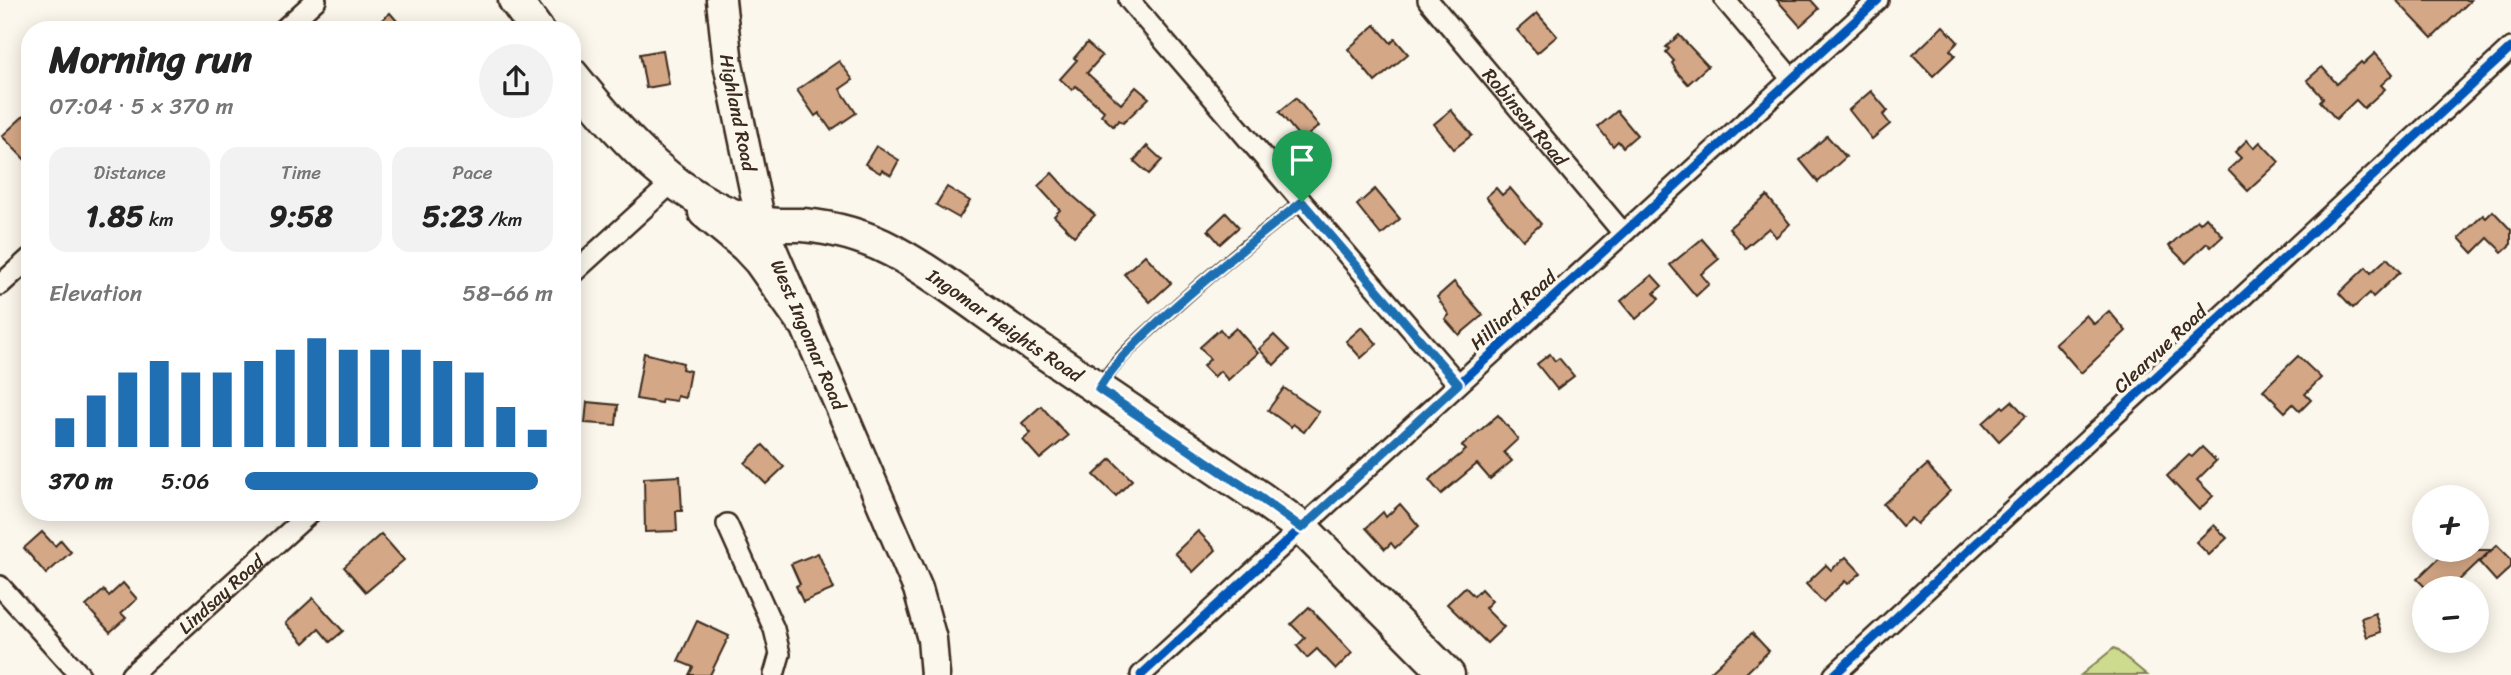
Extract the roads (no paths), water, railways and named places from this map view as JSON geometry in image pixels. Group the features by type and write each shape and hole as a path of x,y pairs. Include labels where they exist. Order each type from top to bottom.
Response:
{"main road":[{"path":"515,0 530,21"},
{"path":"581,85 623,134 707,215 746,246 760,261 801,319"},
{"path":"674,181 714,206 761,223"},
{"name":"Ingomar Heights Road","path":"761,223 827,228 859,235 877,242 942,281 1302,528 1448,675"}],"street":[{"path":"293,21 316,0"},
{"name":"Highland Road","path":"721,0 729,64 761,223"},
{"path":"1129,0 1458,384"},
{"name":"Robinson Road","path":"1428,0 1623,233"},
{"path":"1725,0 1791,78"},
{"name":"Hilliard Road","path":"1141,675 1878,0"},
{"name":"Clearvue Road","path":"1834,675 2511,48"},
{"path":"581,266 674,181"},
{"name":"West Ingomar Road","path":"761,223 918,589 932,639 935,675"},
{"path":"0,285 21,266"},
{"name":"Lindsay Road","path":"131,675 301,521"},
{"path":"727,524 774,629 780,654 774,675"},
{"path":"0,586 80,675"}],"lane":[{"path":"1099,389 1107,374 1146,333 1221,264 1302,202"}]}
